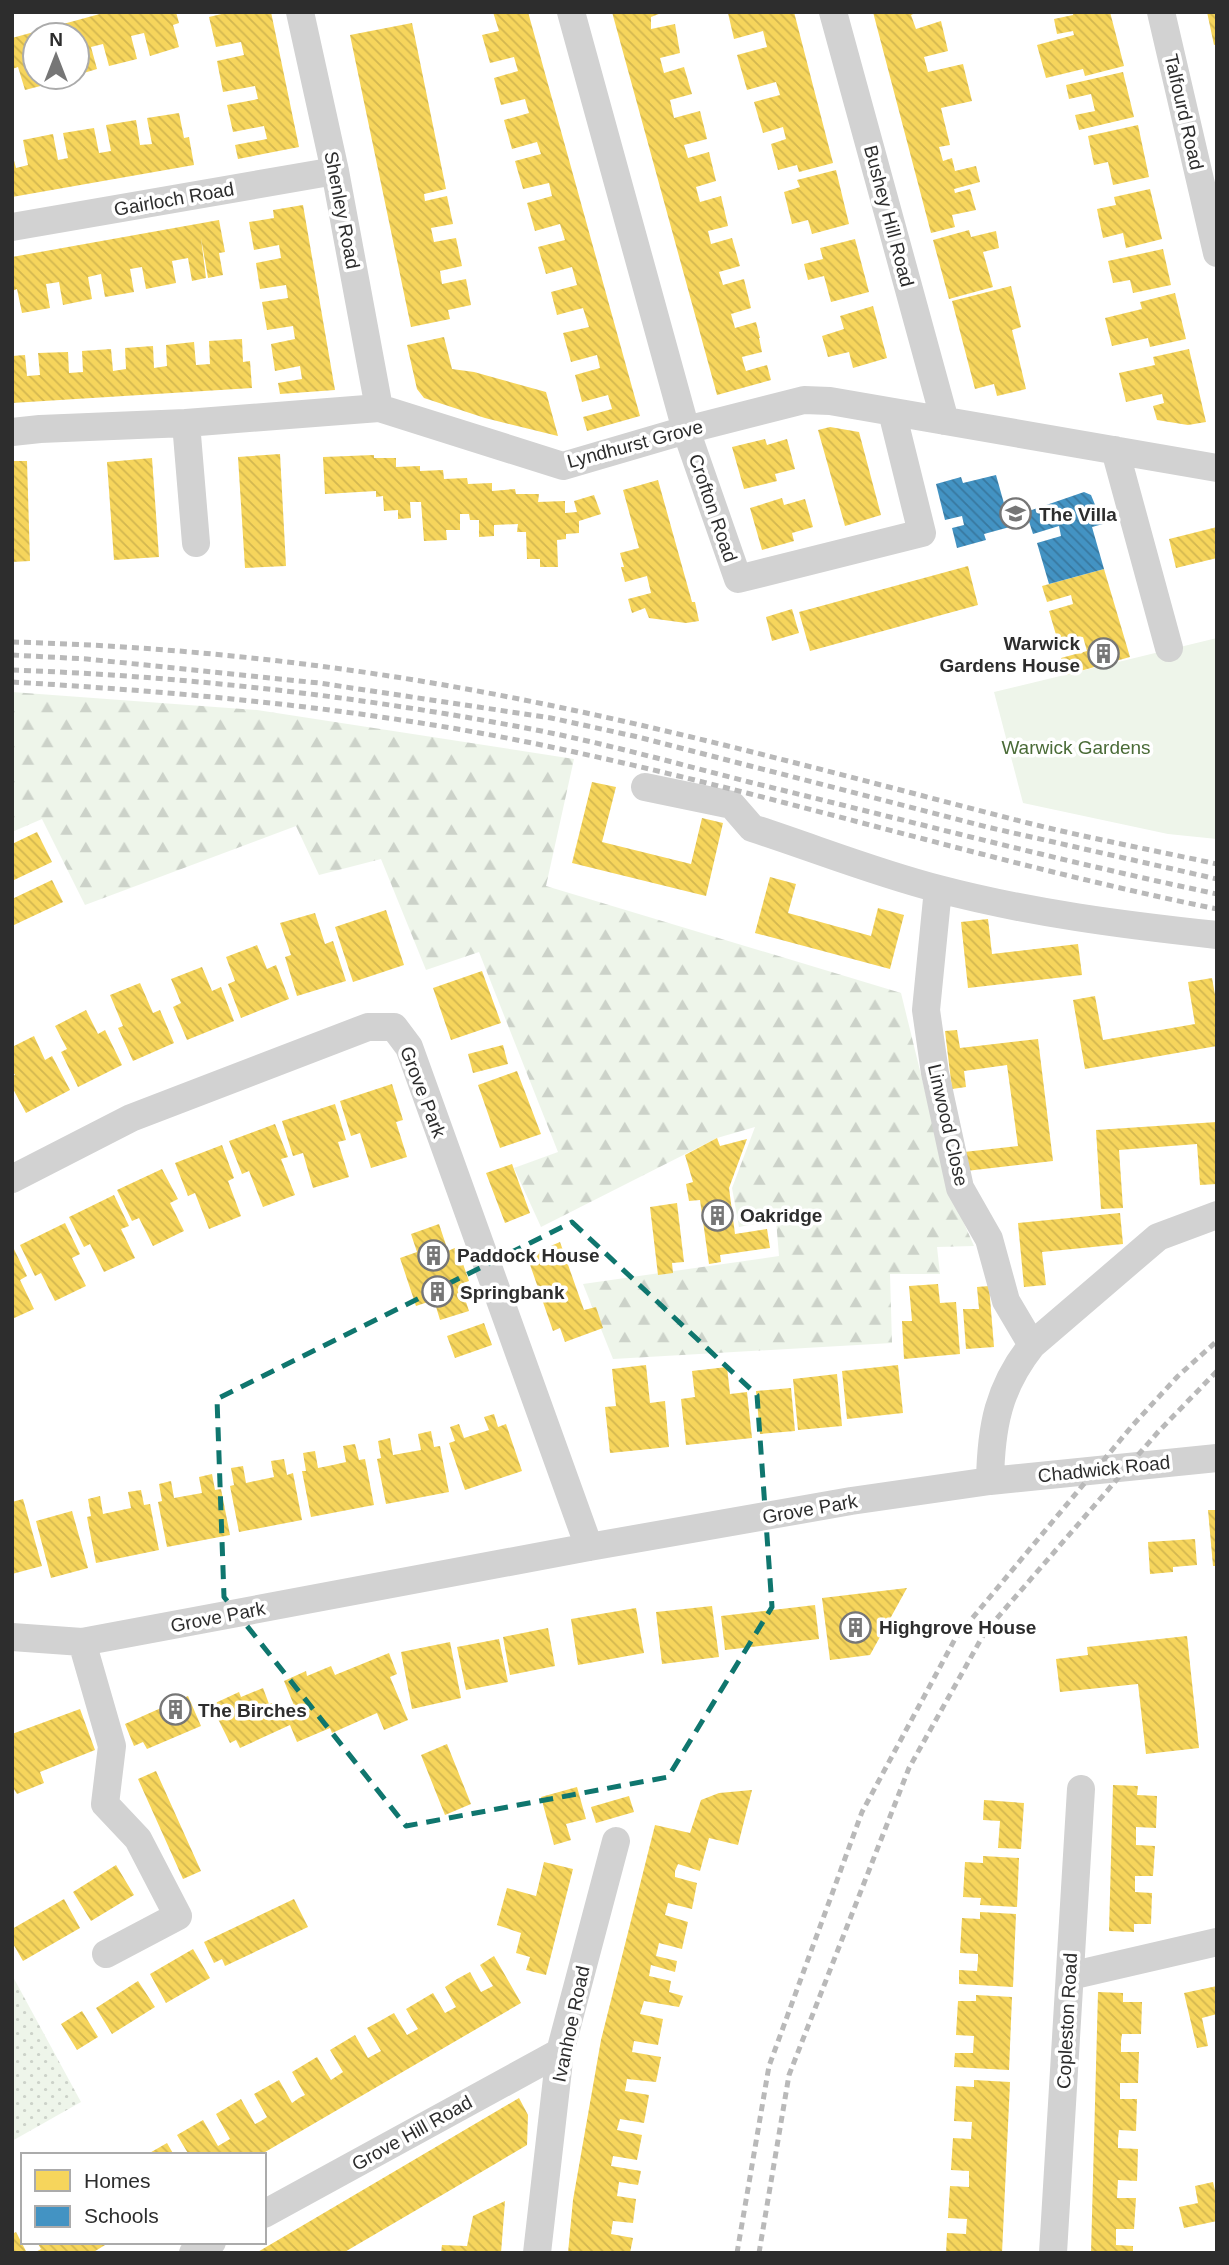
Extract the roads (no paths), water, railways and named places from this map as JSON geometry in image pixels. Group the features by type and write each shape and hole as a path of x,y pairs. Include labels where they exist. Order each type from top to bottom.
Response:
{"street":[{"name":"Shenley Road","path":"300,12 335,171 379,408"},
{"name":"Crofton Road","path":"570,12 687,430 738,579 922,533 892,412"},
{"name":"Bushey Hill Road","path":"833,12 945,421"},
{"name":"Talfourd Road","path":"1161,12 1217,253"},
{"name":"Gairloch Road","path":"12,227 335,171"},
{"name":"Lyndhurst Grove","path":"12,432 187,423 379,408 563,466 804,400 830,401 1217,468"},
{"path":"187,423 196,543"},
{"path":"1115,450 1169,648"},
{"path":"645,787 732,805 752,828 938,889 1039,911 1217,935"},
{"name":"Linwood Close","path":"938,889 926,1010 934,1073 960,1188 989,1239 1006,1301 1032,1345"},
{"name":"Grove Park","path":"12,1179 131,1118 368,1027 394,1027 409,1047 589,1547"},
{"path":"1003,1479 994,1423 1001,1398 1017,1364 1032,1345 1158,1237 1217,1215"},
{"name":"Chadwick Road","path":"1003,1479 1204,1460"},
{"name":"Grove Park","path":"12,1637 82,1642 589,1547 851,1501 1003,1479"},
{"path":"82,1642 113,1746 105,1804 138,1839 178,1916 106,1954"},
{"name":"Copleston Road","path":"1053,2253 1082,1789"},
{"name":"Ivanhoe Road","path":"537,2253 560,2052 616,1841"},
{"path":"1070,1976 1217,1942"},
{"name":"Grove Hill Road","path":"266,2213 560,2052"},
{"path":"193,2253 209,2244"}],"railway":[{"path":"12,642 127,647 243,657 358,671 472,690 680,734 1048,828 1217,864"},
{"path":"12,655 87,659 319,683 551,718 638,737 987,827 1217,879"},
{"path":"12,670 139,677 265,689 390,705 515,726 1217,894"},
{"path":"12,682 271,703 399,720 527,742 700,781 1044,870 1217,909"},
{"path":"737,2253 769,2066 862,1812 955,1639 1132,1426 1178,1376 1217,1341"},
{"path":"759,2253 789,2075 909,1768 985,1632 1158,1432 1217,1371"}],"place":[{"name":"The Villa","path":"1016,514"},
{"name":"Warwick Gardens House","path":"1103,654"},
{"name":"Oakridge","path":"717,1215"},
{"name":"Paddock House","path":"434,1255"},
{"name":"Springbank","path":"437,1292"},
{"name":"Highgrove House","path":"856,1627"},
{"name":"The Birches","path":"175,1710"}],"park label":[{"name":"Warwick Gardens","path":"1076,747"}]}
